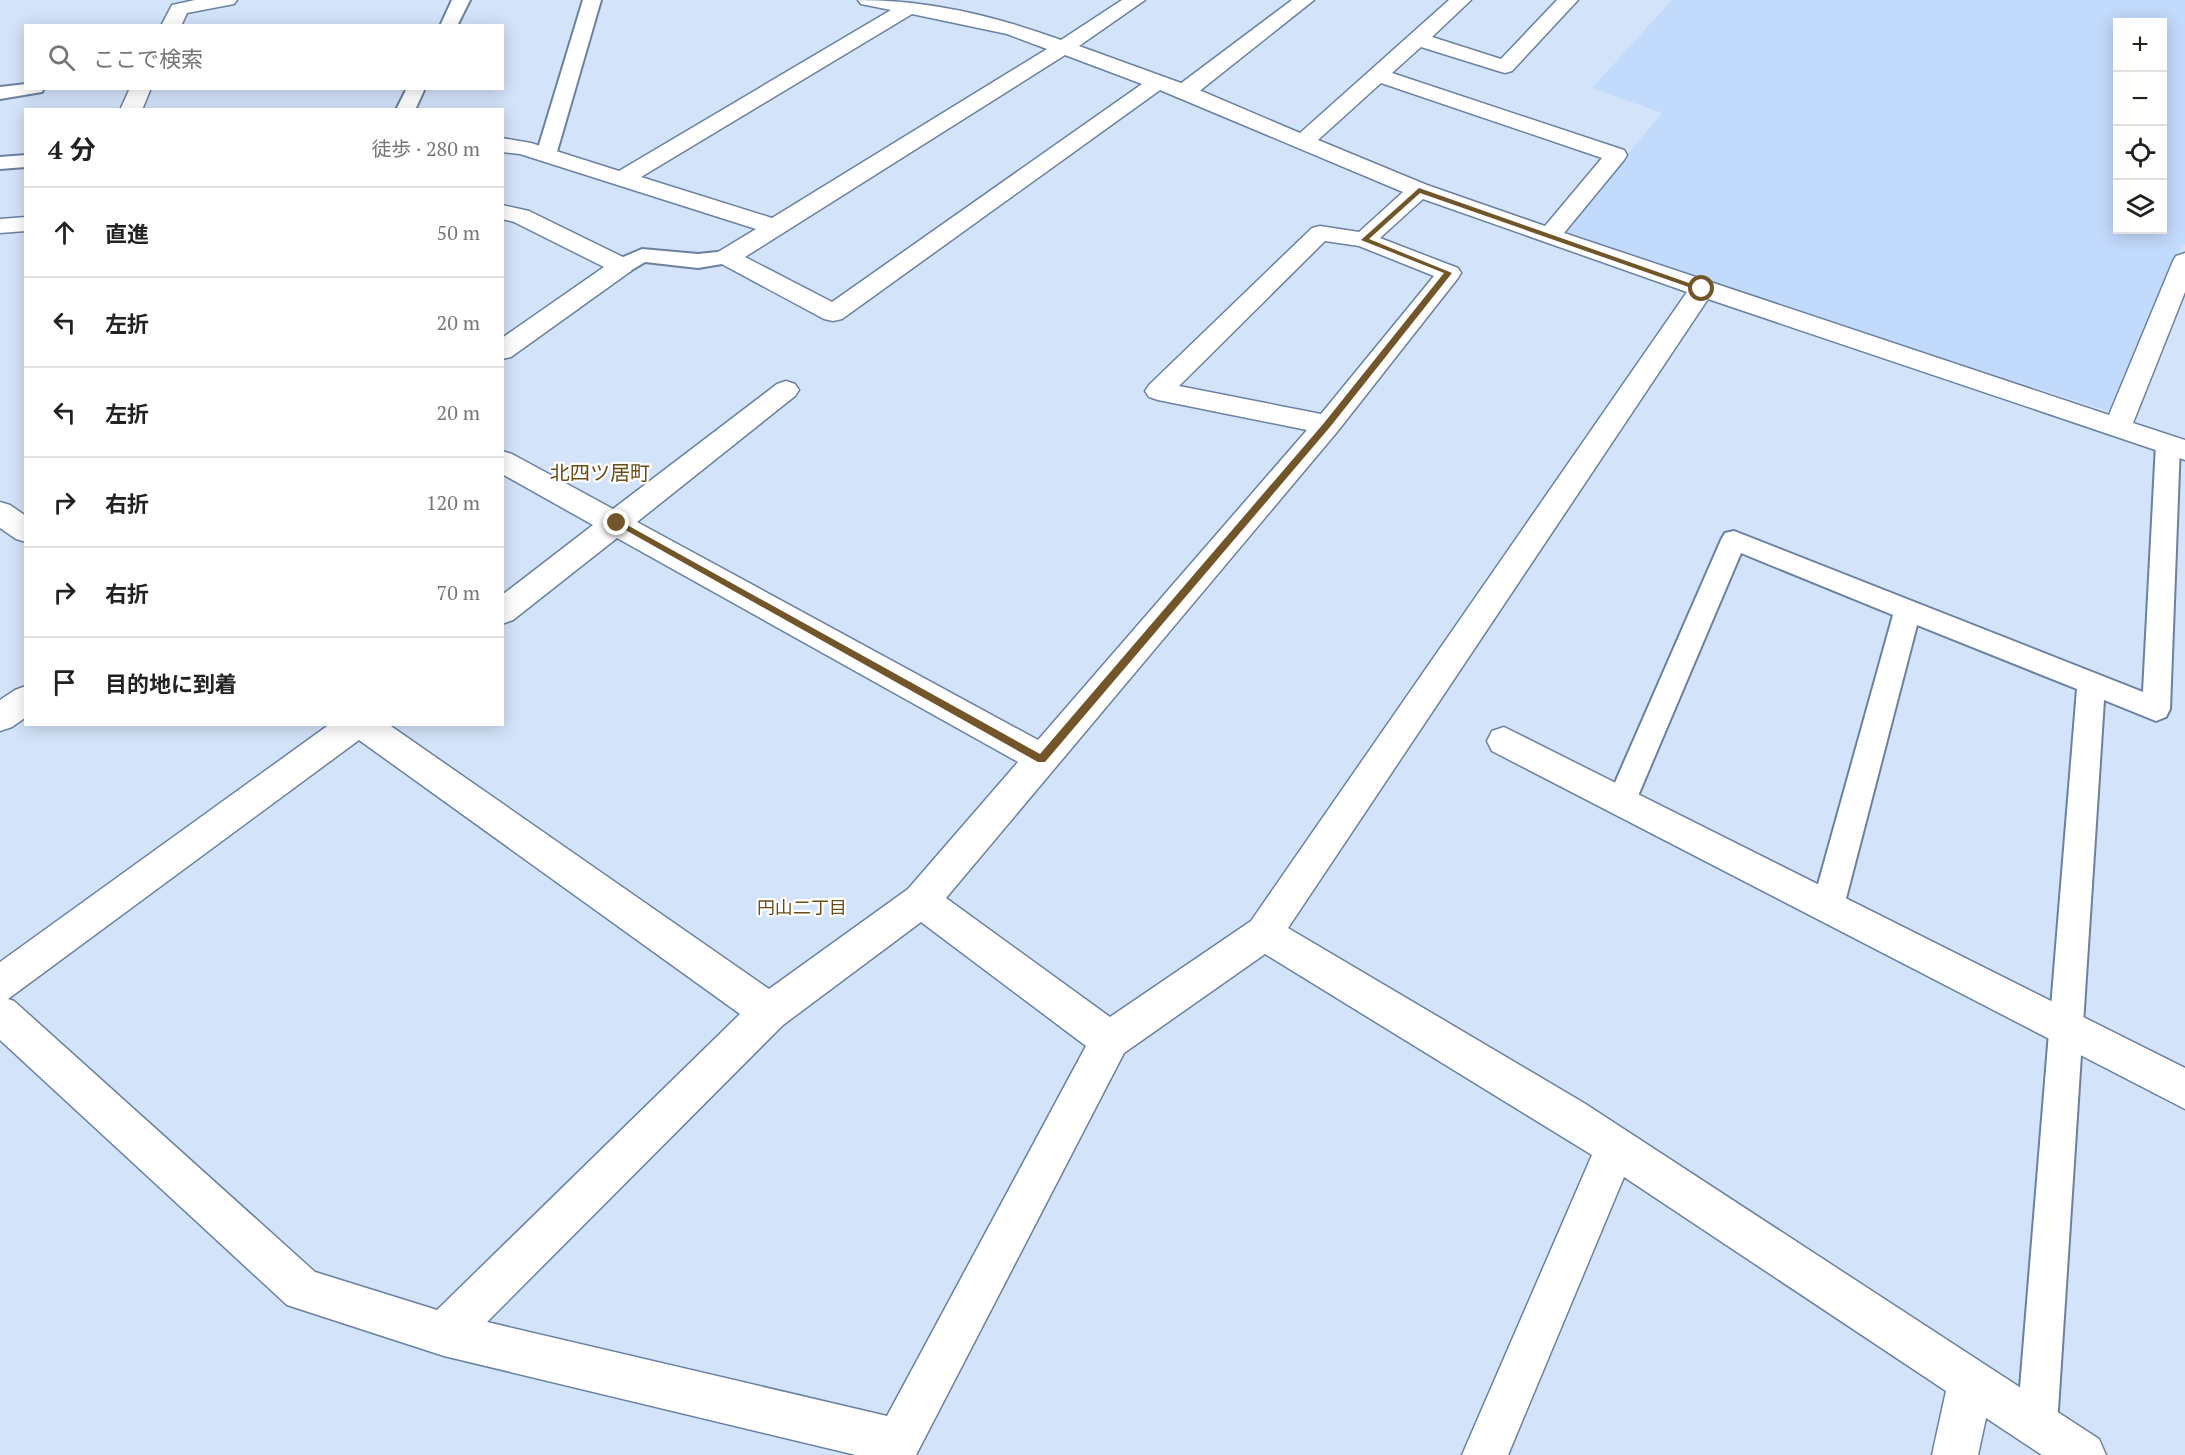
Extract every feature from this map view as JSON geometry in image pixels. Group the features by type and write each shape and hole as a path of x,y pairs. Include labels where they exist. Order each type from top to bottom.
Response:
{"street":[{"path":"172,24 179,9 227,0"},
{"path":"868,0 1013,29 1184,92 1419,190 1702,289 2177,447"},
{"path":"957,16 983,0"},
{"path":"1135,0 1064,48 727,257 833,314 1158,82"},
{"path":"1184,92 1305,0"},
{"path":"1302,143 1461,0"},
{"path":"1418,39 1505,67 1568,0"},
{"path":"622,179 910,7"},
{"path":"1378,75 1616,155 1549,236"},
{"path":"131,108 140,90"},
{"path":"504,164 513,146 775,227"},
{"path":"1364,240 1419,190"},
{"path":"504,212 521,216 622,266 504,350"},
{"path":"0,226 24,224"},
{"path":"444,1334 769,1012 921,901 1327,425 1449,273 1364,240 1320,233 1158,392 1327,425"},
{"path":"2118,426 2185,261"},
{"path":"0,1014 302,1290 444,1334 898,1442 1110,1040 1264,933 1702,289"},
{"path":"504,610 786,390"},
{"path":"504,462 1042,759"},
{"path":"0,513 24,530"},
{"path":"0,717 24,700"},
{"path":"0,984 353,726"},
{"path":"365,726 769,1012"},
{"path":"1504,741 2185,1089"},
{"path":"921,901 1110,1040"},
{"path":"1264,933 1570,1117 2083,1455"},
{"path":"1485,1455 1616,1148"},
{"path":"1955,1455 1971,1381"}],"lane":[{"path":"449,24 461,0"},
{"path":"546,155 592,0"},
{"path":"0,93 24,90"},
{"path":"406,108 415,90"},
{"path":"0,163 24,161"},
{"path":"622,266 642,255 698,261 727,257"},
{"path":"1622,801 1734,540 2156,709 2177,447"},
{"path":"1828,906 1908,610"},
{"path":"2037,1425 2064,1027 2091,683"}],"shaded area":[{"path":"1672,0 2185,0 2185,244 2176,254 2117,406 2108,411 1561,234 1662,113 1592,88"}],"district":[{"name":"北四ツ居町","path":"600,472"},
{"name":"円山二丁目","path":"802,907"}],"route":[{"path":"617,523 1042,759 1327,425 1449,273 1364,240 1419,190 1702,289"}]}
